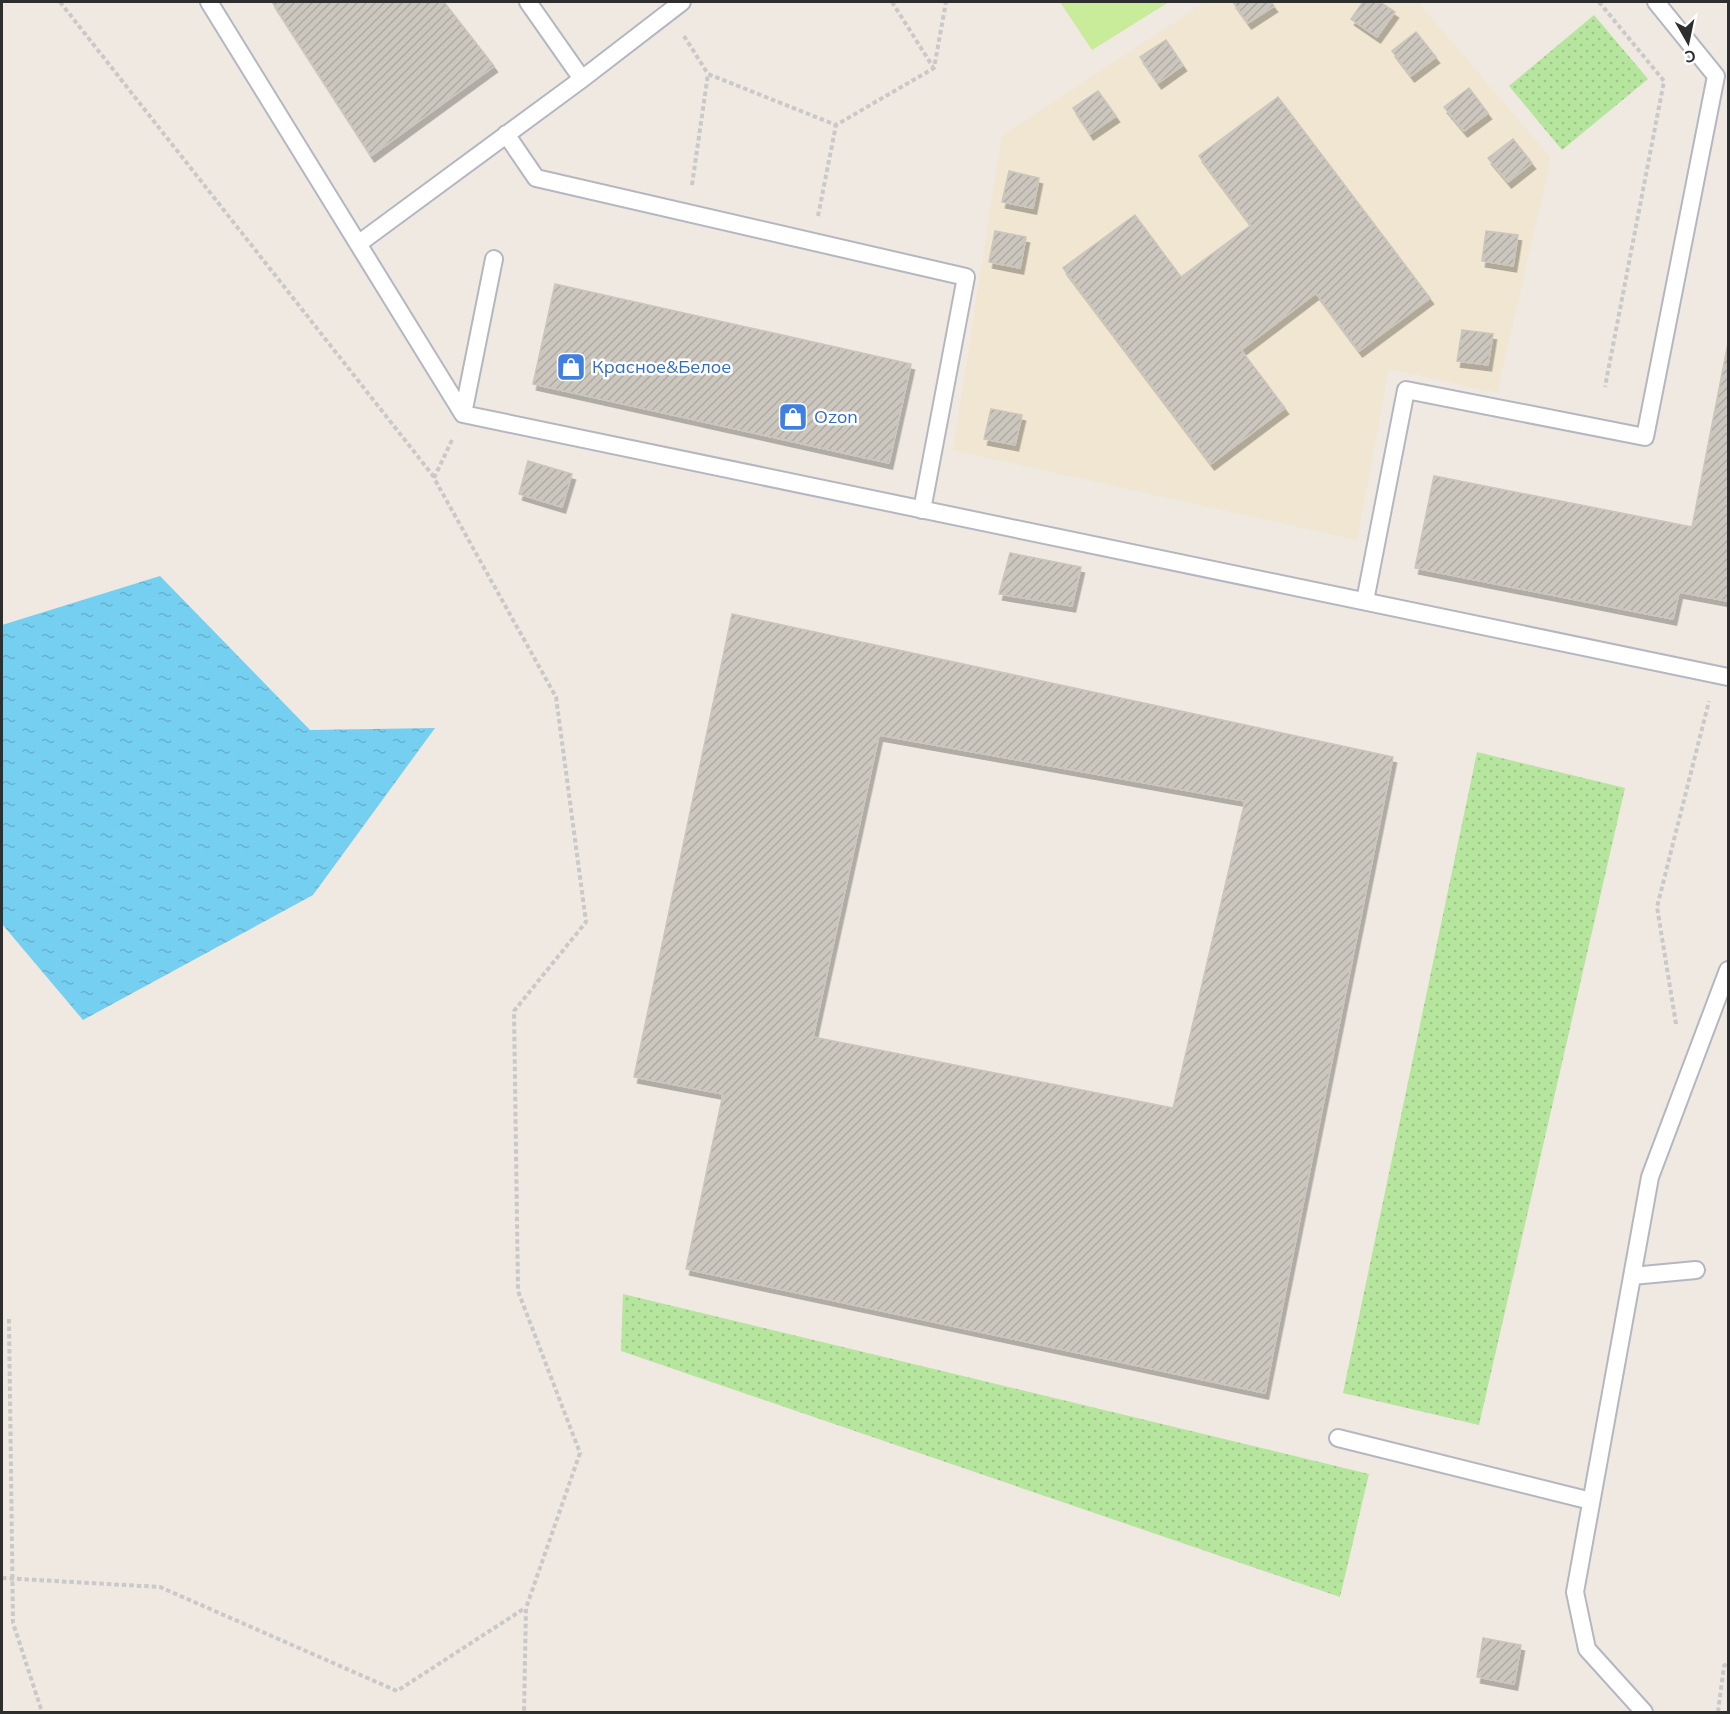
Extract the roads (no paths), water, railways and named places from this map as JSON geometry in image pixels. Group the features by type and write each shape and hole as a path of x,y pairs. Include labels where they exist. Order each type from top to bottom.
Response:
{"lane":[{"path":"209,2 463,414 1722,675"},
{"path":"528,2 582,79"},
{"path":"358,244 582,79 682,2"},
{"path":"1365,601 1406,390 1645,437 1722,74 1656,2"},
{"path":"506,134 536,178 966,277 922,510"},
{"path":"463,414 494,260"},
{"path":"1644,1713 1587,1649 1575,1592 1650,1177 1728,970"},
{"path":"1632,1276 1696,1270"},
{"path":"1338,1438 1591,1502"}],"water":[{"path":"160,576 310,730 435,728 313,895 83,1020 2,924 2,625"}],"place":[{"name":"Красное&Белое","path":"571,367"},
{"name":"Ozon","path":"793,417"}]}
